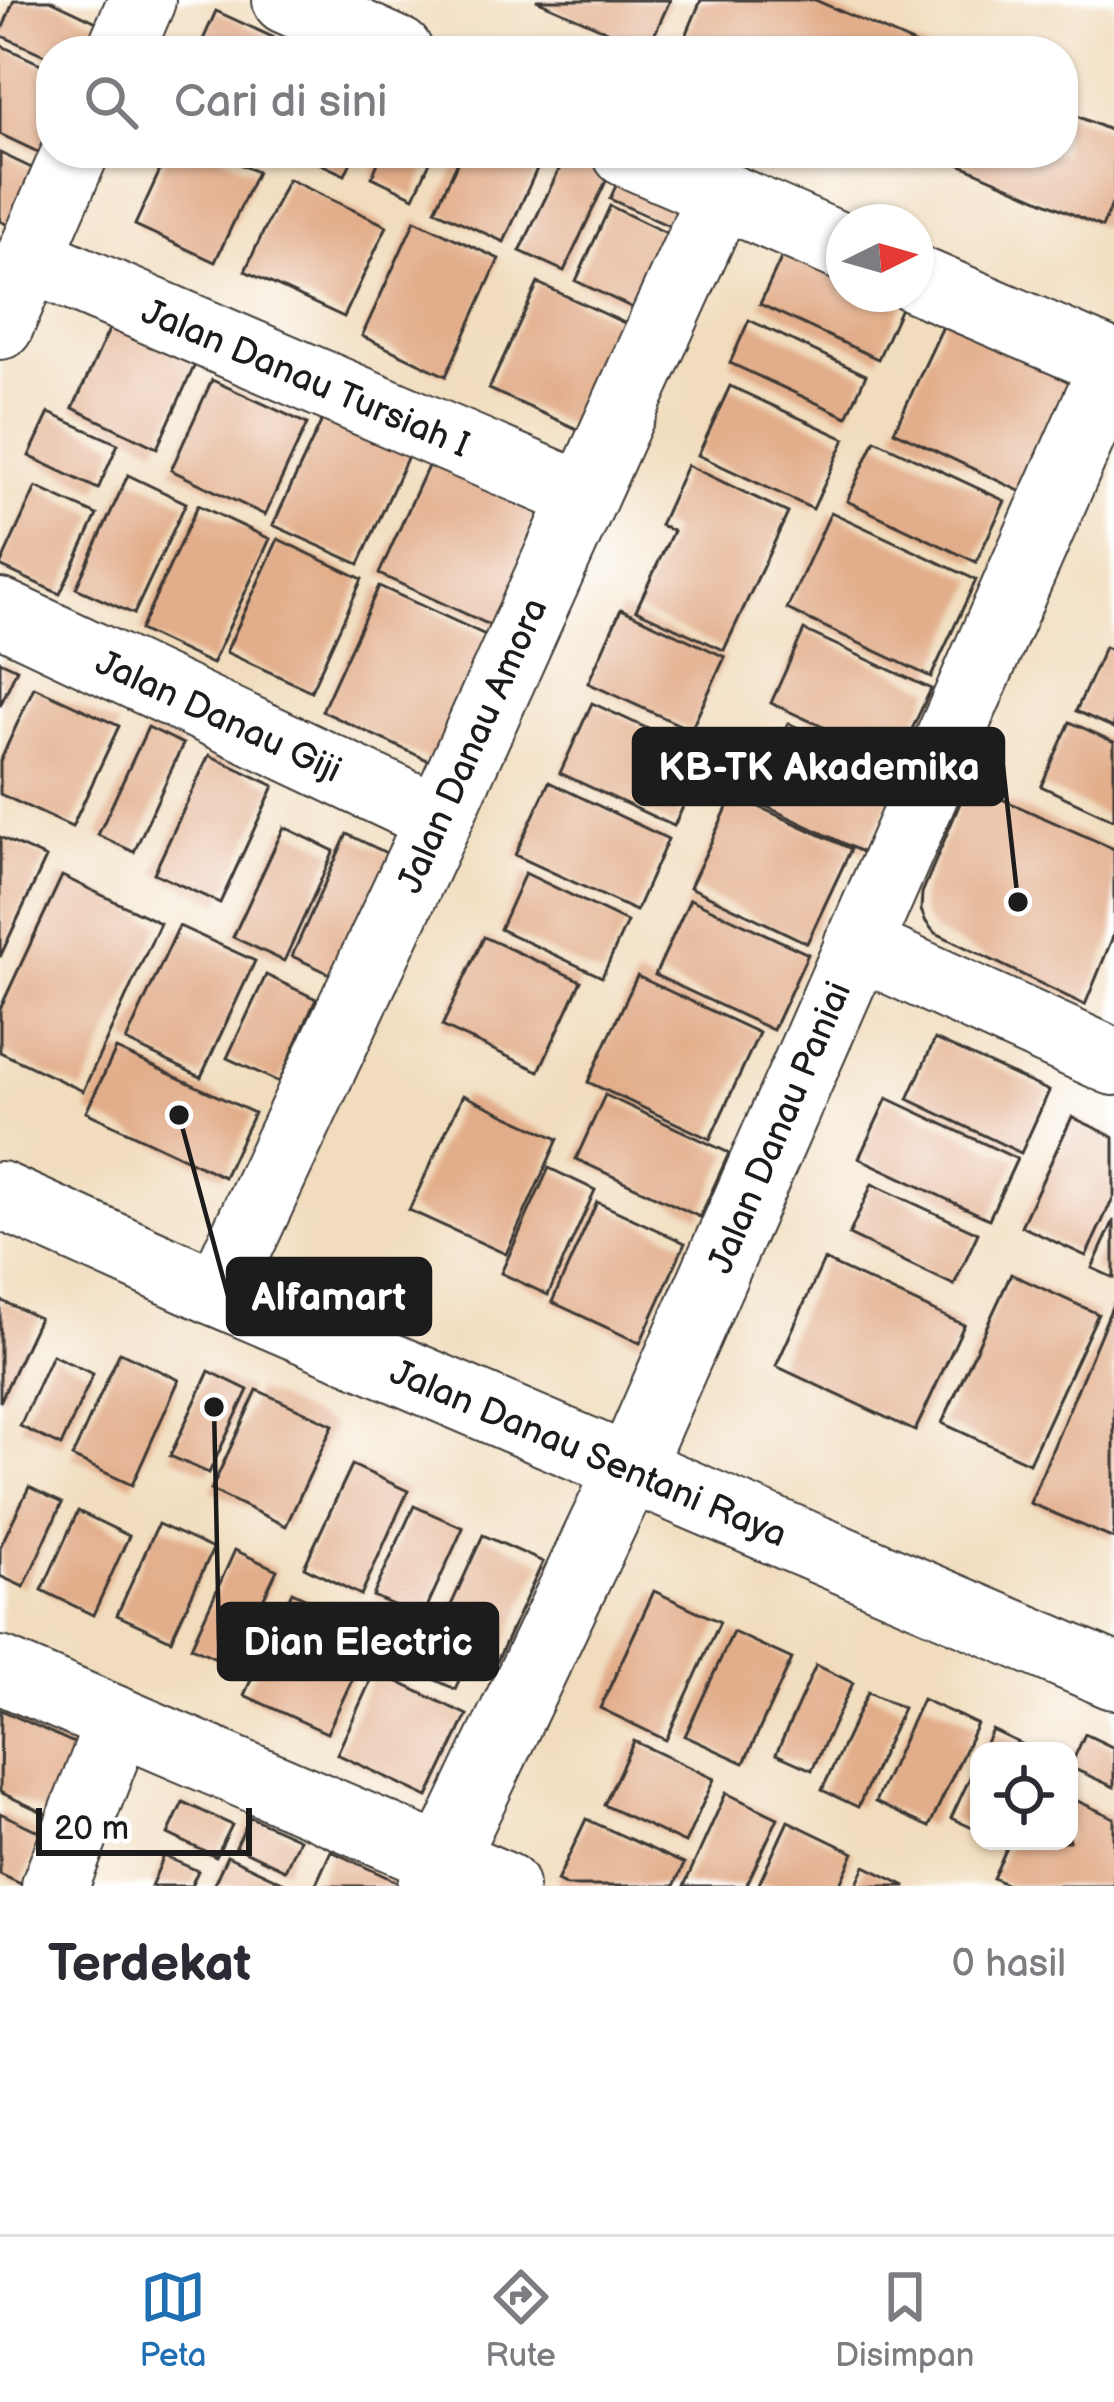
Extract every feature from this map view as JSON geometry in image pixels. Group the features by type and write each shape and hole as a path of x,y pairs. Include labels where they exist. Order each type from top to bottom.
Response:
{"street":[{"path":"126,36 142,0"},
{"path":"286,0 366,36"},
{"path":"0,326 69,168"},
{"path":"660,168 826,240"},
{"name":"Jalan Danau Amora","path":"218,1293 439,819 720,195"},
{"name":"Jalan Danau Tursiah I","path":"29,258 583,496"},
{"path":"934,287 1114,363"},
{"name":"Jalan Danau Paniai","path":"437,1872 629,1469 1114,363"},
{"name":"Jalan Danau Giji","path":"0,612 439,819"},
{"path":"857,945 1114,1062"},
{"name":"Jalan Danau Sentani Raya","path":"0,1196 1114,1676"},
{"path":"0,1670 119,1721 437,1872 505,1886"},
{"path":"56,1886 119,1721"}],"building":[{"path":"14,0 50,0 105,26 101,36 36,36 36,51 0,35"},
{"path":"536,0 670,0 654,36 618,36"},
{"path":"701,0 815,0 897,36 686,36"},
{"path":"216,11 270,36 205,36"},
{"path":"0,45 36,62 36,151 0,134"},
{"path":"1078,116 1114,132 1114,200 1102,227 968,168 1078,168"},
{"path":"0,153 42,173 17,229 0,221"},
{"path":"161,168 248,168 257,172 215,262 135,225"},
{"path":"376,168 427,168 414,197 372,177"},
{"path":"455,168 537,168 504,242 435,210"},
{"path":"560,168 612,168 564,271 520,251"},
{"path":"624,168 648,168 696,190 678,230 610,199"},
{"path":"288,179 387,226 344,317 245,271"},
{"path":"610,206 685,242 650,316 576,281"},
{"path":"415,220 499,259 446,376 362,336"},
{"path":"789,241 826,258 826,312 899,312 878,359 760,304"},
{"path":"538,283 646,333 597,438 489,389"},
{"path":"953,305 1087,367 1028,495 894,431"},
{"path":"749,320 866,375 847,417 730,363"},
{"path":"113,321 197,360 157,448 73,408"},
{"path":"212,380 307,424 265,515 171,470"},
{"path":"730,386 845,439 813,509 698,455"},
{"path":"328,407 412,447 359,564 273,525"},
{"path":"49,413 118,444 98,489 29,456"},
{"path":"875,440 1005,501 976,562 847,501"},
{"path":"430,462 555,520 503,631 379,574"},
{"path":"687,465 788,513 724,650 636,610 673,531 660,525"},
{"path":"128,475 186,503 134,614 76,588"},
{"path":"36,487 97,515 60,594 0,566"},
{"path":"198,505 270,539 212,664 140,630"},
{"path":"831,512 976,580 931,677 787,609"},
{"path":"278,539 362,579 311,691 226,652"},
{"path":"379,586 494,639 436,764 322,711"},
{"path":"621,609 725,657 691,730 588,683"},
{"path":"804,630 931,689 897,761 771,703"},
{"path":"1105,647 1114,651 1114,728 1076,711"},
{"path":"0,661 17,669 0,706"},
{"path":"34,687 119,726 72,827 0,794 0,761"},
{"path":"592,703 707,756 674,826 560,773"},
{"path":"1070,722 1114,742 1114,820 1041,786"},
{"path":"788,723 901,775 864,853 753,800"},
{"path":"148,727 183,744 134,852 98,835"},
{"path":"209,755 274,786 220,903 154,873"},
{"path":"549,782 668,839 636,911 515,855"},
{"path":"968,784 1114,849 1114,934 1085,1005 934,932 926,922 922,893"},
{"path":"733,795 851,849 807,943 690,887"},
{"path":"284,827 334,851 284,961 233,937"},
{"path":"347,834 411,865 356,986 292,956"},
{"path":"0,837 46,858 0,957"},
{"path":"525,873 627,922 602,977 500,929"},
{"path":"62,876 160,923 83,1091 0,1052 0,1009"},
{"path":"690,899 808,954 773,1030 655,975"},
{"path":"179,926 255,961 201,1077 126,1041"},
{"path":"484,937 581,981 539,1071 442,1026"},
{"path":"266,975 316,999 279,1082 227,1058"},
{"path":"637,976 759,1033 710,1139 588,1082"},
{"path":"935,1039 1049,1091 1021,1153 908,1099"},
{"path":"116,1049 254,1113 224,1177 86,1112"},
{"path":"463,1095 558,1139 506,1254 409,1210"},
{"path":"605,1095 729,1153 700,1217 576,1159"},
{"path":"887,1098 1017,1159 989,1219 859,1158"},
{"path":"1072,1117 1114,1137 1114,1196 1086,1256 1021,1226"},
{"path":"549,1168 595,1190 548,1295 501,1273"},
{"path":"872,1184 978,1233 954,1285 849,1235"},
{"path":"597,1202 685,1243 640,1343 552,1302"},
{"path":"1114,1220 1114,1278 1092,1268"},
{"path":"824,1260 964,1325 915,1431 776,1366"},
{"path":"1011,1274 1098,1314 1029,1463 942,1423"},
{"path":"0,1300 39,1318 0,1402"},
{"path":"1114,1302 1114,1539 1030,1503"},
{"path":"120,1352 179,1380 132,1485 72,1457"},
{"path":"52,1355 93,1374 61,1446 20,1426"},
{"path":"209,1371 248,1390 209,1473 170,1456"},
{"path":"257,1390 333,1425 286,1526 211,1490"},
{"path":"352,1465 408,1491 361,1595 304,1567"},
{"path":"29,1487 62,1503 24,1587 0,1576 0,1547"},
{"path":"414,1506 463,1528 422,1618 373,1596"},
{"path":"78,1511 129,1536 93,1615 42,1590"},
{"path":"158,1524 213,1549 171,1640 117,1615"},
{"path":"483,1535 543,1562 497,1661 438,1634"},
{"path":"235,1550 277,1570 232,1665 191,1647"},
{"path":"654,1591 720,1622 666,1740 600,1708"},
{"path":"292,1592 375,1631 327,1733 244,1695"},
{"path":"401,1627 469,1658 455,1689 387,1657"},
{"path":"733,1632 792,1659 744,1763 685,1736"},
{"path":"816,1665 853,1683 812,1770 776,1754"},
{"path":"375,1671 467,1715 428,1797 337,1754"},
{"path":"868,1692 903,1708 858,1807 822,1790"},
{"path":"922,1699 977,1724 929,1827 875,1802"},
{"path":"1,1710 85,1748 53,1817 0,1792"},
{"path":"992,1730 1017,1742 986,1742"},
{"path":"1085,1734 1114,1748 1114,1787 1078,1771 1078,1749"},
{"path":"634,1741 714,1779 685,1843 604,1805"},
{"path":"970,1777 970,1827 951,1818"},
{"path":"726,1793 778,1818 746,1886 684,1886"},
{"path":"1078,1801 1114,1818 1114,1886 1010,1886 993,1878 1006,1850 1078,1850"},
{"path":"183,1802 232,1825 216,1857 168,1834"},
{"path":"0,1813 44,1834 21,1884 0,1874"},
{"path":"250,1817 299,1839 285,1870 236,1847"},
{"path":"586,1819 684,1864 674,1886 567,1886 557,1881"},
{"path":"788,1821 854,1853 839,1886 758,1886"},
{"path":"331,1851 406,1886 315,1886"},
{"path":"164,1856 198,1871 191,1886 151,1886"},
{"path":"227,1856 291,1886 213,1886"},
{"path":"865,1866 906,1886 856,1886"}],"place":[{"name":"KB-TK Akademika","path":"1018,902"},
{"name":"Alfamart","path":"179,1115"},
{"name":"Dian Electric","path":"214,1407"}]}
